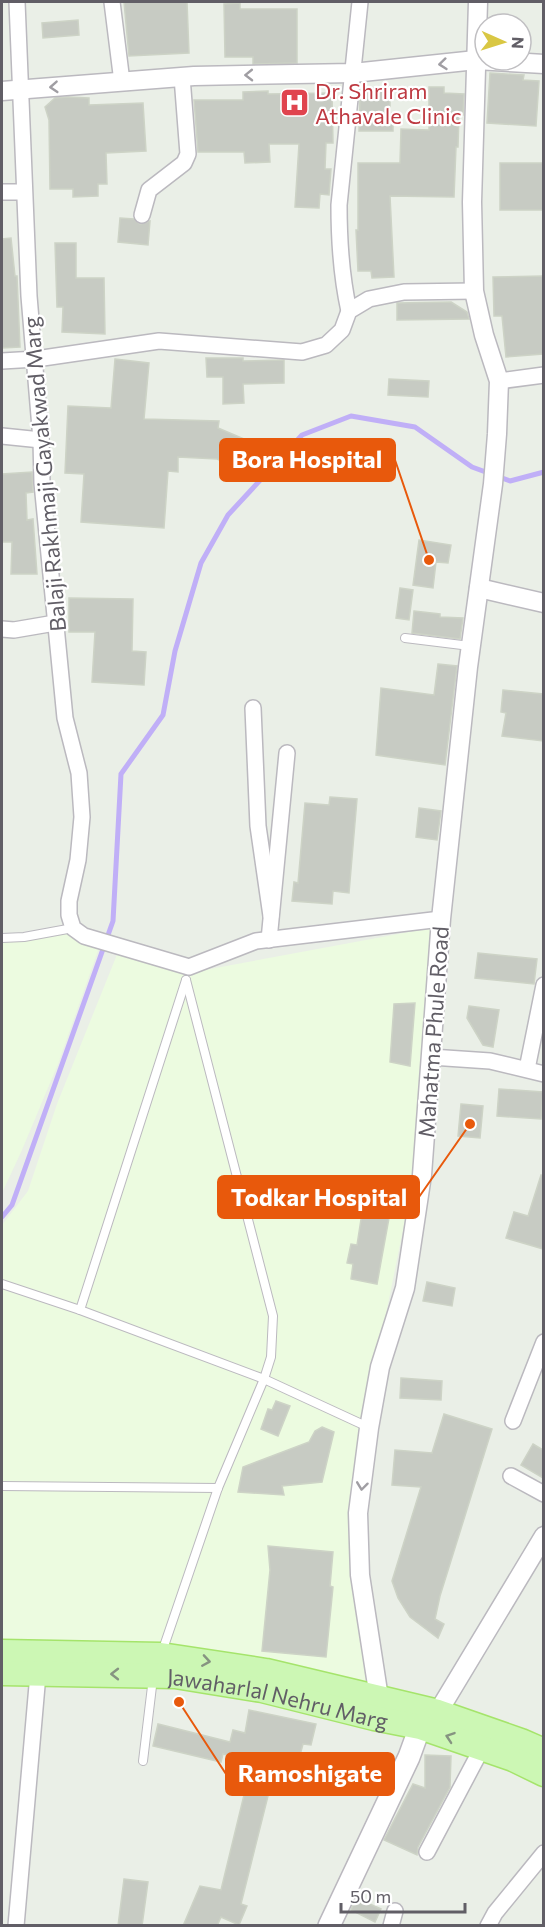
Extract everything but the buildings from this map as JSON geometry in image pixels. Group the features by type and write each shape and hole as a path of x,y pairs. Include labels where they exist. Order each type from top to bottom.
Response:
{"main road":[{"name":"Jawaharlal Nehru Marg","path":"2,1652 157,1665 266,1671 376,1708 428,1716 521,1741 543,1751"},
{"name":"Jawaharlal Nehru Marg","path":"2,1673 38,1674 157,1665"},
{"name":"Jawaharlal Nehru Marg","path":"428,1716 482,1748 513,1759 543,1774"},
{"path":"329,1926 428,1716"}],"street":[{"name":"Balaji Rakhmaji Gayakwad Marg","path":"17,2 11,90 24,192 29,296 42,440 42,483 55,623 65,718 79,772 82,817 78,860 69,901 69,915 79,932"},
{"path":"112,2 122,82"},
{"path":"2,361 36,359 159,341 302,352 326,345 342,330 349,311 342,280 339,205 360,2"},
{"path":"11,90 182,77 353,73 473,60"},
{"path":"476,72 472,202 474,291 484,335 499,381 543,375"},
{"path":"142,215 149,190 184,163 188,154 182,77"},
{"path":"2,192 24,192"},
{"path":"349,311 369,299 404,292 474,291"},
{"name":"Mahatma Phule Road","path":"376,1708 360,1575 358,1513 380,1366 405,1288 422,1175 441,919 471,646 493,484 499,381"},
{"path":"2,436 42,440"},
{"path":"479,588 543,603"},
{"path":"2,628 14,630 55,623"},
{"path":"253,708 258,826 271,916"},
{"path":"269,940 287,753"},
{"path":"79,932 187,973 255,941 441,919"},
{"path":"527,1069 543,985"},
{"path":"431,1057 490,1061 543,1074"},
{"path":"513,1421 543,1342"},
{"path":"511,1476 543,1494"},
{"path":"428,1716 543,1536"},
{"path":"16,1926 38,1674"},
{"path":"427,1852 482,1748"},
{"path":"488,1926 495,1912 543,1853"}],"lane":[{"path":"405,638 471,646"},
{"path":"2,938 79,932"},
{"path":"80,1310 187,973"},
{"path":"144,1761 157,1665 218,1488 271,1357 273,1316 187,973"},
{"path":"2,1284 80,1310 264,1379 369,1428"},
{"path":"2,1486 218,1488"}],"shaded area":[{"path":"436,927 418,1156 358,1452 351,1569 373,1690 2,1646 2,1225 28,1191 57,1104 118,952 183,974"},
{"path":"72,933 99,948 58,1064 2,1193 2,943"}],"waterway":[{"path":"2,1217 12,1205 113,921 121,774 163,715 175,651 201,563 228,515 302,435 351,416 415,427 472,467 510,481 544,472"}],"place":[{"name":"Dr. Shriram Athavale Clinic","path":"294,103"},
{"name":"Bora Hospital","path":"429,560"},
{"name":"Todkar Hospital","path":"470,1124"},
{"name":"Ramoshigate","path":"179,1702"}]}
